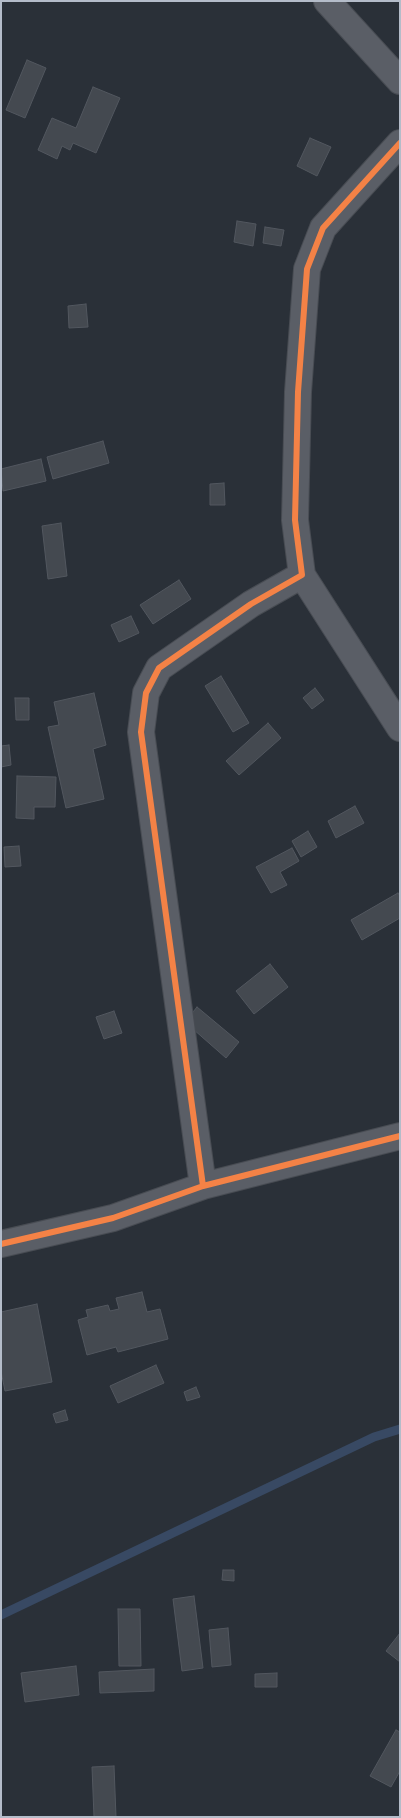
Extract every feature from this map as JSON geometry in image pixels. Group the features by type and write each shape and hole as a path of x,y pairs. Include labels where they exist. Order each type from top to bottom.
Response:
{"street":[{"path":"327,1 400,81"},
{"path":"400,143 323,228 308,270 298,392 295,520 302,575 400,728"},
{"path":"203,1186 141,732 146,693 159,668 251,604 302,575"},
{"path":"1,1244 113,1218 203,1186 400,1136"}],"building":[{"path":"27,60 46,68 25,118 6,110"},
{"path":"93,87 120,98 96,153 73,143 70,150 62,146 57,159 38,150 52,118 76,128"},
{"path":"310,138 331,147 317,176 297,166"},
{"path":"237,221 256,224 253,246 234,242"},
{"path":"265,227 284,230 281,246 263,243"},
{"path":"86,304 88,327 69,328 68,306"},
{"path":"103,441 109,463 53,479 47,457"},
{"path":"41,459 46,481 3,491 1,469"},
{"path":"224,483 225,505 210,505 210,484"},
{"path":"61,523 67,576 48,579 42,526"},
{"path":"179,580 191,599 153,624 140,605"},
{"path":"131,616 139,633 119,642 111,625"},
{"path":"221,676 249,723 233,732 205,686"},
{"path":"315,688 324,700 312,709 303,698"},
{"path":"94,693 106,745 93,749 104,799 66,808 48,727 59,725 54,702"},
{"path":"15,698 29,698 29,720 16,720"},
{"path":"268,723 281,738 239,775 226,761"},
{"path":"9,745 11,765 1,767 1,746"},
{"path":"17,776 56,777 55,807 34,807 34,819 16,818"},
{"path":"355,806 364,823 336,838 328,821"},
{"path":"308,831 317,847 301,857 292,841"},
{"path":"19,846 21,866 5,867 4,847"},
{"path":"292,848 299,861 280,872 287,885 271,893 256,867"},
{"path":"398,893 400,896 400,918 362,940 351,920"},
{"path":"270,964 288,987 254,1014 236,991"},
{"path":"197,1007 239,1042 226,1058 185,1022"},
{"path":"114,1011 122,1033 104,1039 96,1017"},
{"path":"142,1292 147,1312 160,1309 168,1339 118,1352 116,1347 87,1355 78,1320 88,1317 86,1310 108,1305 110,1311 119,1309 116,1298"},
{"path":"37,1304 52,1382 5,1391 1,1371 1,1312"},
{"path":"156,1365 164,1383 118,1403 110,1386"},
{"path":"196,1387 200,1397 187,1401 184,1392"},
{"path":"65,1410 68,1420 56,1423 53,1414"},
{"path":"223,1570 234,1570 234,1581 222,1580"},
{"path":"194,1596 203,1668 182,1671 173,1599"},
{"path":"118,1609 140,1609 141,1666 119,1666"},
{"path":"228,1628 231,1665 212,1667 209,1630"},
{"path":"400,1633 400,1662 386,1651"},
{"path":"76,1666 79,1695 25,1702 21,1673"},
{"path":"154,1669 154,1691 100,1693 99,1672"},
{"path":"277,1673 277,1687 255,1687 255,1674"},
{"path":"396,1730 400,1732 400,1771 391,1787 370,1776"},
{"path":"114,1766 116,1817 94,1817 92,1767"}],"waterway":[{"path":"1,1615 374,1437 400,1429"}],"cycle path":[{"path":"203,1186 141,732 146,693 159,668 251,604 302,575 295,520 298,392 307,269 323,228 400,143"},
{"path":"1,1244 113,1218 203,1186 400,1136"}]}
